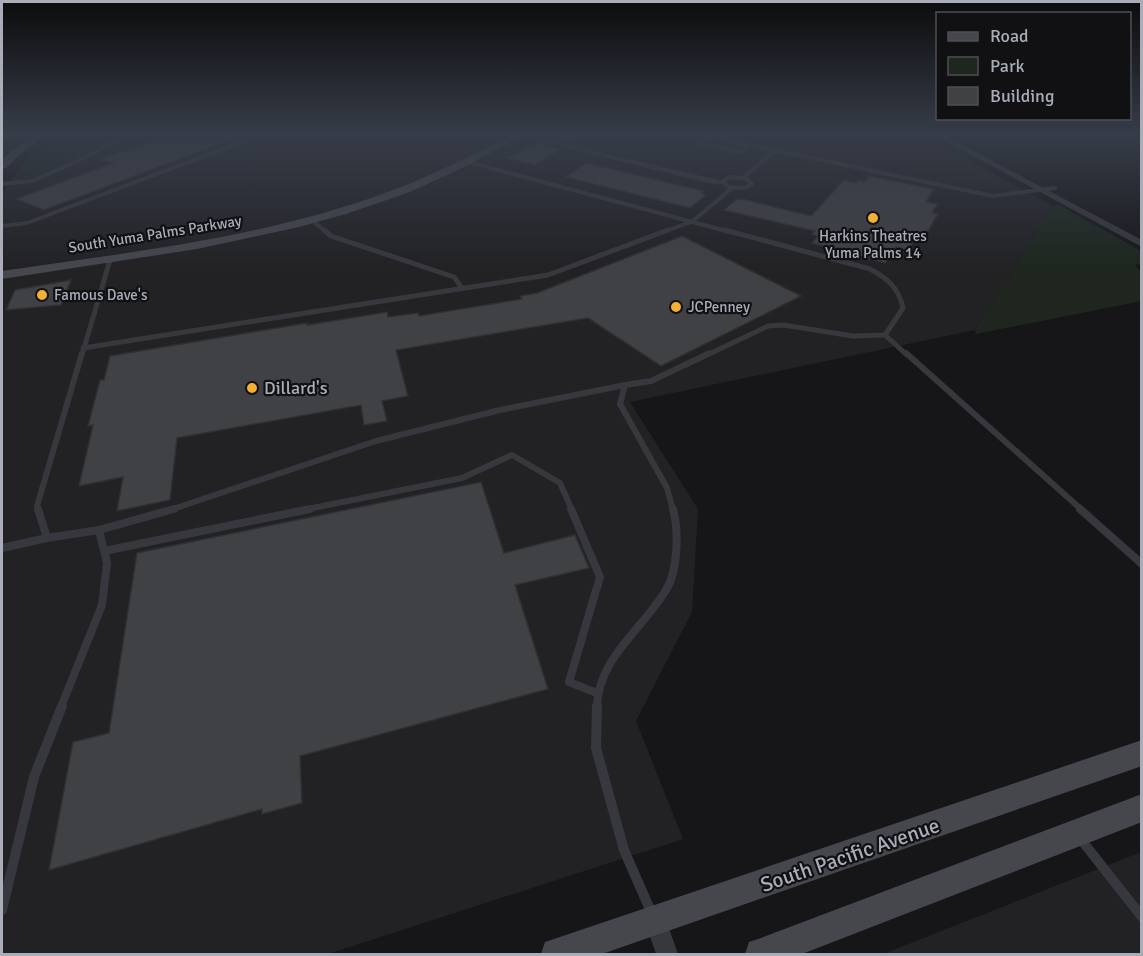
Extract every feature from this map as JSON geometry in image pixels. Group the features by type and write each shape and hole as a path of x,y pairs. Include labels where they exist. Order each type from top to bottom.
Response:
{"street":[{"name":"South Yuma Palms Parkway","path":"2,275 173,251 312,220 388,196 429,179"},
{"path":"698,179 712,182 725,180"},
{"path":"1020,179 1142,244"},
{"path":"1037,179 1142,234"},
{"name":"South Pacific Avenue","path":"557,954 656,922 1142,753"},
{"path":"760,954 1142,808"},
{"path":"656,922 667,954"}],"lane":[{"path":"2,184 37,179"},
{"path":"2,226 27,223 145,179"},
{"path":"531,179 854,263 882,276 897,290 903,308 885,335"},
{"path":"725,180 737,179"},
{"path":"725,180 732,188 741,189 751,186 750,181 744,179"},
{"path":"911,179 993,196 1055,188"},
{"path":"83,348 562,271 693,221 732,188"},
{"path":"312,220 331,236 454,277 462,288"},
{"path":"47,538 36,506 110,260"},
{"path":"2,548 154,517 375,441 517,406 651,381 768,326 783,325 853,336 885,335 1142,564"},
{"path":"625,385 620,404 667,488 676,521 676,554 667,588 612,658 597,693 596,748 624,850 656,922"},
{"path":"104,551 462,478 513,455 560,483 600,578 569,682 597,693"},
{"path":"2,910 34,777 102,605 107,563 99,530"},
{"path":"1076,833 1142,917"}],"shaded area":[{"path":"12,179 1003,179 1053,206 975,330 630,402 698,509 692,612 636,721 683,839 328,954 2,954 2,193"},
{"path":"1141,852 1141,954 883,954 1083,875"}],"green space":[{"path":"1059,205 1141,251 1141,264 1135,265 1141,272 1141,301 976,334 975,330 1049,212 1053,206"}],"building":[{"path":"71,179 127,179 44,210 16,199"},
{"path":"572,179 652,179 704,191 702,193 706,195 690,208"},
{"name":"Harkins Theatres Yuma Palms 14","path":"867,179 882,179 934,189 926,202 938,204 932,213 938,214 922,241 915,239 908,250 896,247 885,263 812,243 818,236 812,234 815,231 724,210 736,200 742,199 811,216 844,180 864,182"},
{"path":"682,236 801,296 661,366 588,318 396,350 408,396 382,401 387,421 364,425 361,405 177,438 170,500 117,511 123,477 79,486 93,425 88,426 100,380 104,380 110,356 307,323 307,325 387,312 388,317 418,313 419,316 522,299 520,296 537,293"},
{"name":"Famous Dave's","path":"71,280 61,305 6,310 15,290"},
{"path":"481,482 504,553 575,535 589,568 515,585 548,689 300,756 302,803 262,814 262,809 49,870 73,742 109,733 137,553"}],"place":[{"name":"Harkins Theatres Yuma Palms 14","path":"873,218"},
{"name":"Famous Dave's","path":"42,295"},
{"name":"JCPenney","path":"676,307"},
{"name":"Dillard's","path":"252,388"}]}
